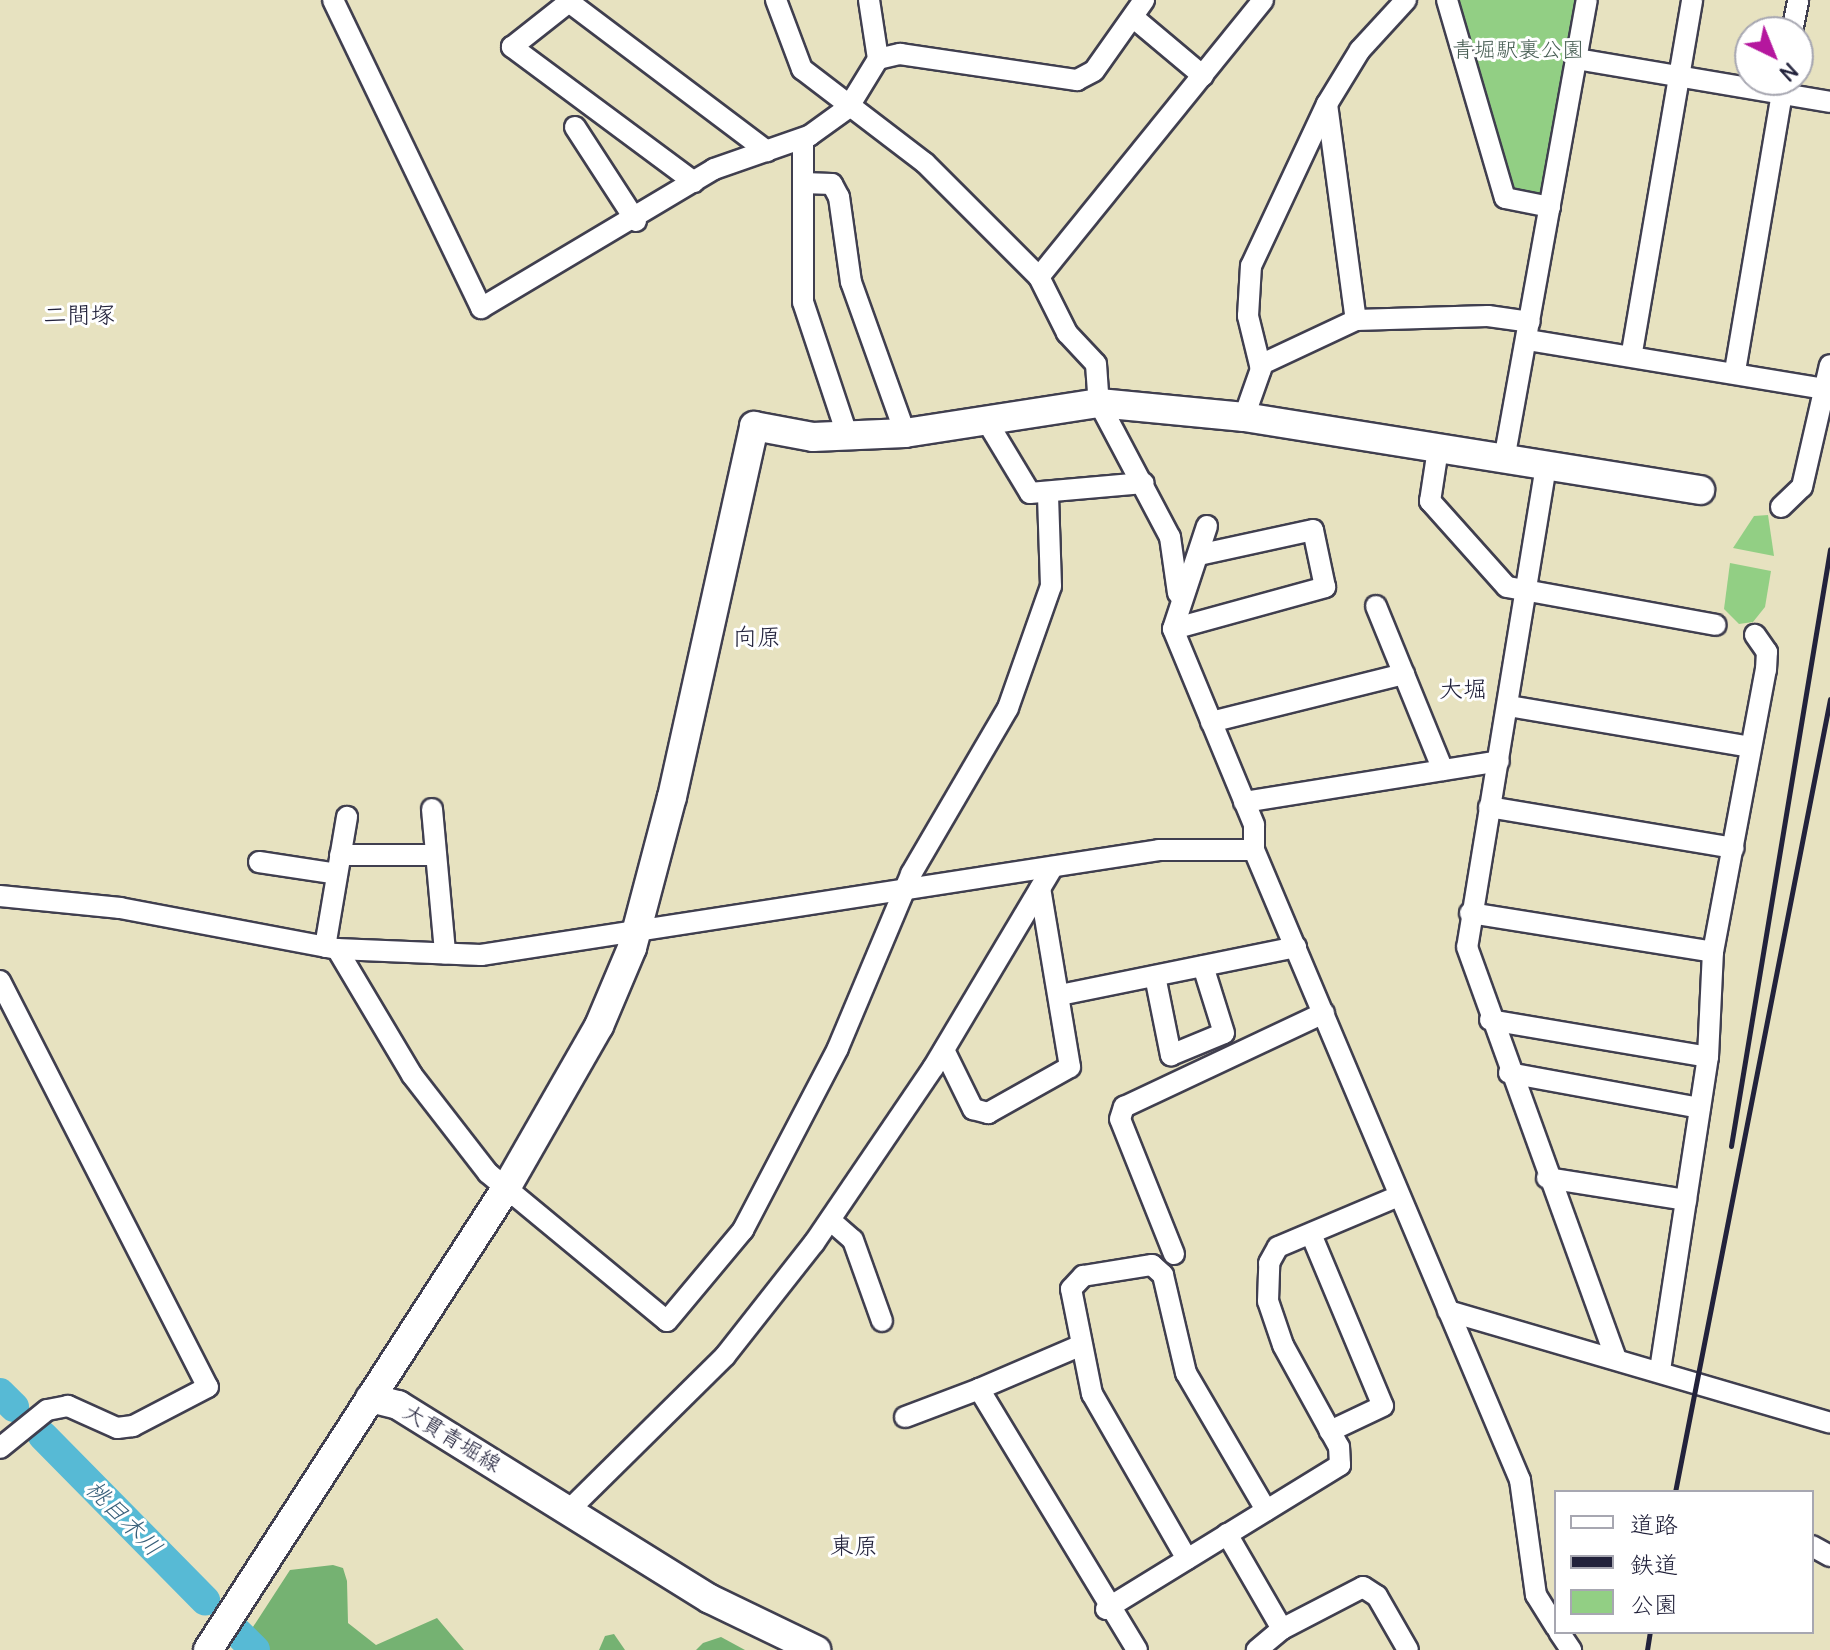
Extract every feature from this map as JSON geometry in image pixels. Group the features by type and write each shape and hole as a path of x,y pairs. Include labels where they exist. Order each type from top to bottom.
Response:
{"street":[{"path":"333,0 481,308 636,221 694,182 803,139 848,108 878,59 869,0"},
{"path":"776,0 802,69 848,108 925,163 1039,277 1067,333 1096,364 1099,403 1170,537 1178,600"},
{"path":"1039,277 1263,0"},
{"path":"1244,417 1260,365 1248,316 1251,266 1327,104 1360,50 1406,0"},
{"path":"1447,0 1505,198 1550,207"},
{"path":"1504,460 1587,0"},
{"path":"1632,352 1692,0"},
{"path":"694,182 512,47 569,2 767,151"},
{"path":"878,59 900,54 1077,80 1094,71 1139,9 1203,76"},
{"path":"1577,59 1677,77 1734,83"},
{"path":"1735,371 1781,96"},
{"path":"1809,96 1830,102"},
{"path":"1327,104 1356,320"},
{"path":"575,127 636,221"},
{"path":"803,139 803,302 848,437"},
{"path":"803,183 832,184 839,197 851,282 905,433"},
{"path":"1260,365 1356,320 1488,316 1529,331 1823,389"},
{"path":"1781,507 1802,487 1830,365"},
{"path":"208,1650 505,1190 599,1026 635,936 754,426 848,437 905,433 1099,403 1244,417 1700,490"},
{"path":"986,420 1030,493 1048,494 1144,483"},
{"path":"1438,449 1430,501 1507,587 1530,596 1716,625"},
{"path":"1546,466 1530,596 1489,807 1467,947 1547,1178 1616,1358"},
{"path":"347,817 331,948 412,1075 505,1190 667,1321 743,1230 838,1048 908,890 1008,708 1037,627 1055,557 1048,494"},
{"path":"1207,526 1178,600 1173,629 1244,802 1254,850 1520,1480 1536,1595 1554,1624"},
{"path":"1173,629 1325,587 1313,530 1198,555"},
{"path":"1376,606 1443,770"},
{"path":"1660,1370 1708,1057 1713,952 1767,652 1755,635"},
{"path":"1211,722 1404,674"},
{"path":"1509,706 1751,747"},
{"path":"1244,802 1499,761"},
{"path":"1489,807 1734,848"},
{"path":"432,809 445,953"},
{"path":"0,896 120,908 331,948 445,953 635,936 1159,850 1254,850"},
{"path":"259,862 339,865 436,855"},
{"path":"569,1510 725,1356 830,1220 944,1050 1053,867"},
{"path":"944,1050 973,1109 988,1113 1070,1067 1040,888"},
{"path":"1470,913 1713,952"},
{"path":"1060,995 1296,947"},
{"path":"1155,976 1171,1055 1224,1033 1203,966"},
{"path":"0,981 208,1387 133,1426 117,1428 68,1406 47,1410 0,1448"},
{"path":"1174,1254 1120,1119 1124,1107 1324,1013"},
{"path":"1490,1020 1708,1057"},
{"path":"1509,1073 1700,1108"},
{"path":"1547,1178 1686,1200"},
{"path":"1106,1609 1340,1465 1330,1431 1268,1301 1269,1263 1278,1247 1399,1196"},
{"path":"830,1220 853,1240 882,1321"},
{"path":"1311,1234 1383,1406 1330,1431"},
{"path":"1187,1559 1092,1394 1077,1347 1071,1289 1083,1276 1152,1265 1163,1275 1186,1373 1266,1510"},
{"path":"1448,1311 1660,1370 1830,1423"},
{"path":"905,1417 1077,1347"},
{"path":"979,1389 1106,1609 1137,1650"},
{"name":"大貫青堀線","path":"370,1398 398,1405 710,1599 816,1650"},
{"name":"大貫青堀線","path":"370,1398 386,1421 767,1650"},
{"path":"1227,1534 1282,1629"},
{"path":"1257,1650 1282,1629 1363,1587 1377,1596 1408,1650"}],"green space":[{"name":"青堀駅裏公園","path":"1453,0 1576,0 1547,201 1508,194"},
{"path":"1768,515 1774,556 1733,548 1754,516"},
{"path":"1730,563 1771,571 1765,607 1753,622 1739,624 1724,609"},
{"path":"333,1565 343,1568 347,1581 348,1623 376,1645 437,1618 464,1650 238,1650 290,1570"},
{"path":"614,1634 625,1650 599,1650 605,1636"},
{"path":"721,1637 745,1650 696,1650 703,1643"}],"waterway":[{"name":"桃目木川","path":"0,1393 14,1407"},
{"name":"桃目木川","path":"43,1436 205,1600"},
{"name":"桃目木川","path":"238,1633 255,1650"}],"railway":[{"path":"1731,1146 1830,549"},
{"path":"1675,1490 1830,699"},
{"path":"1647,1650 1650,1634"}],"district":[{"name":"二間塚","path":"79,315"},
{"name":"向原","path":"757,637"},
{"name":"大堀","path":"1463,689"},
{"name":"東原","path":"854,1546"}]}
